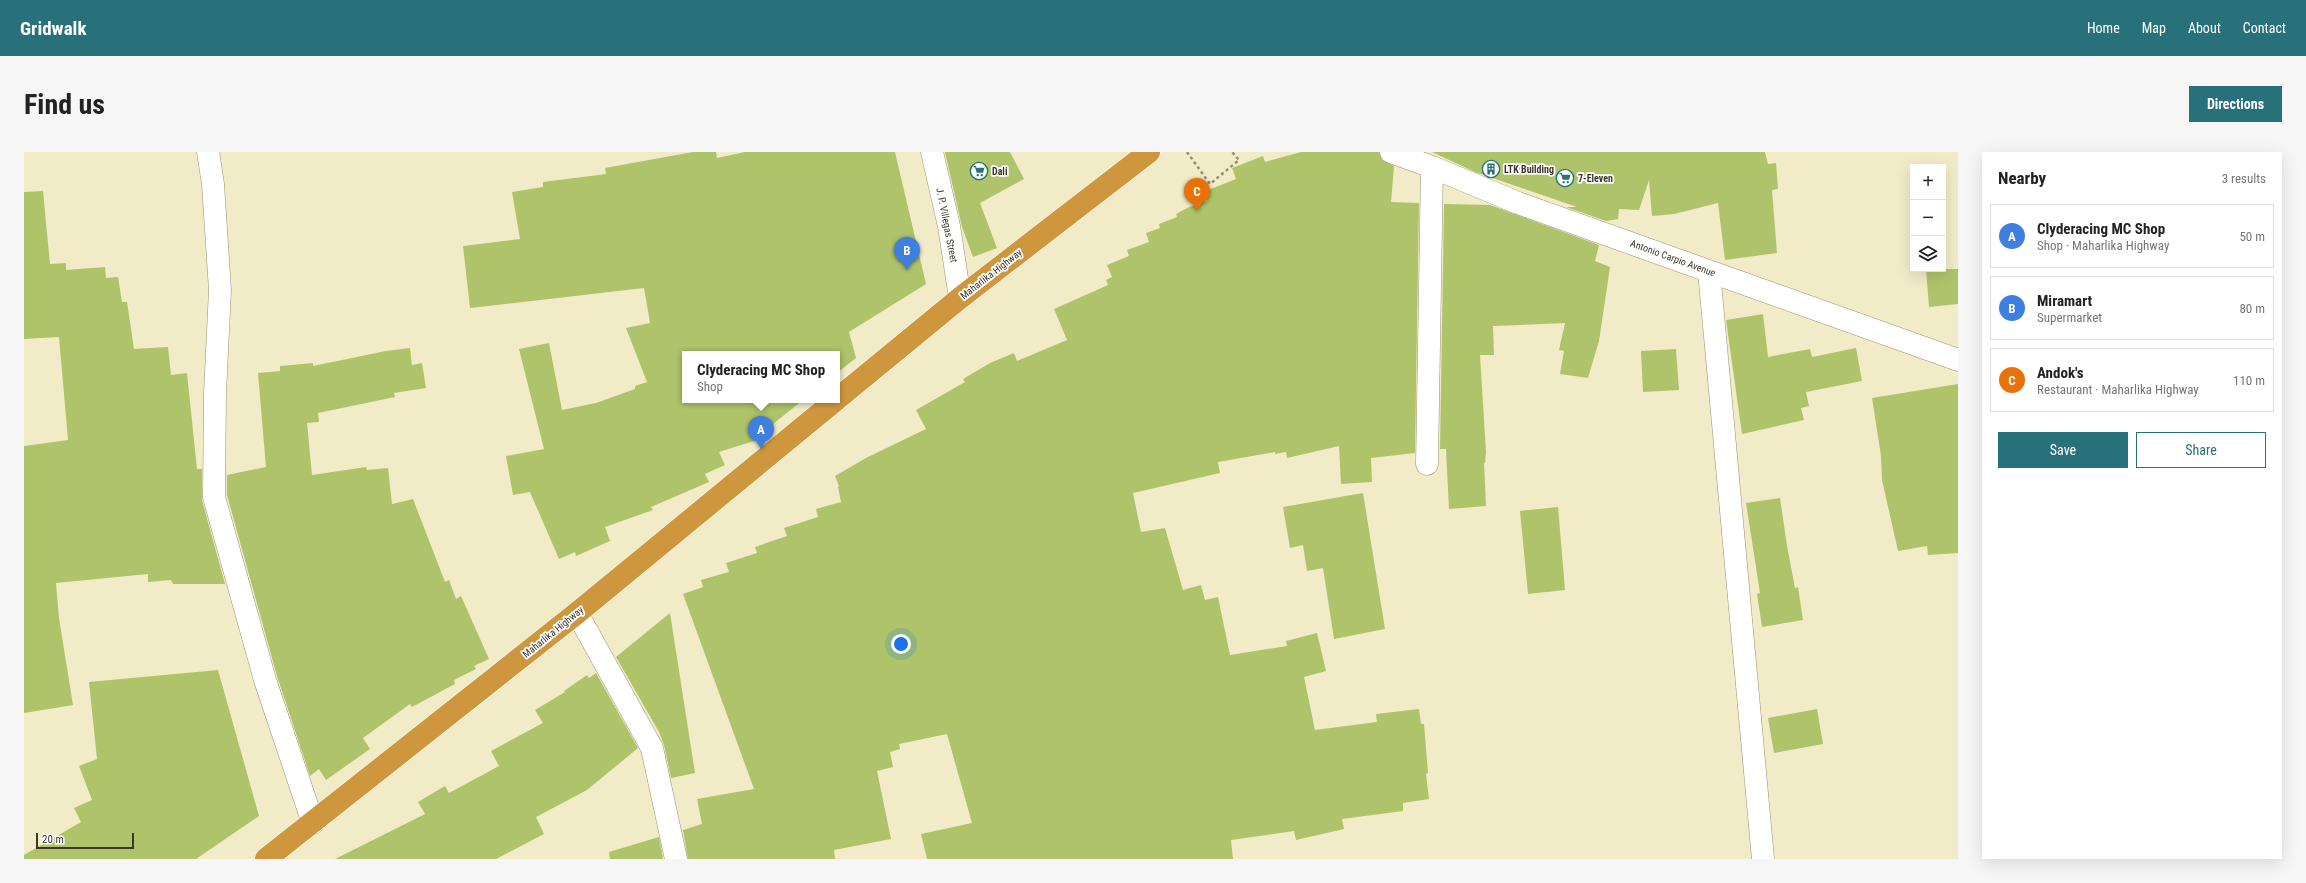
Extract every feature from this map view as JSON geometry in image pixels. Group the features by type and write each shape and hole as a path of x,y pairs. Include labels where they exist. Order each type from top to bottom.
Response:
{"highway":[{"name":"Maharlika Highway","path":"840,397 960,298 1148,152"},
{"name":"Maharlika Highway","path":"266,859 577,613 832,403"}],"street":[{"path":"208,152 213,184 220,290 215,393 214,497 265,680 313,823"},
{"name":"J. P. Villegas Street","path":"932,152 948,226 960,298"},
{"name":"Antonio Carpio Avenue","path":"1391,152 1432,167 1518,203 1958,360"},
{"path":"1427,464 1432,167"},
{"path":"1709,271 1763,859"},
{"path":"577,613 652,748 676,859"}],"path":[{"path":"1187,152 1210,184 1239,160 1232,152"}],"building":[{"path":"693,152 716,152 717,158 745,152 895,152 926,284 849,332 856,358 840,371 840,351 682,351 682,403 799,403 773,424 755,430 757,440 719,452 725,465 705,474 709,482 651,507 653,510 605,527 610,541 576,556 575,552 559,559 530,492 513,495 506,456 544,449 519,349 549,343 562,410 596,403 635,389 635,386 647,382 626,328 650,323 644,288 470,308 463,246 520,239 512,192 543,187 543,182 606,174 605,168"},
{"path":"945,152 1010,152 1024,179 980,203 997,248 973,257 962,227"},
{"path":"1301,152 1379,152 1382,160 1394,166 1391,202 1419,203 1415,453 1371,458 1372,482 1341,484 1339,446 1287,458 1286,452 1275,454 1275,452 1218,462 1220,473 1133,493 1141,532 1165,528 1183,590 1201,585 1205,600 1218,597 1230,655 1287,646 1286,641 1317,633 1326,671 1304,677 1315,730 1377,722 1376,714 1419,709 1421,724 1424,724 1428,773 1426,774 1429,799 1403,803 1403,811 1342,819 1344,829 1296,840 1294,831 1231,840 1233,859 927,859 921,834 972,823 947,734 899,744 900,749 890,752 893,767 877,771 891,839 834,850 835,859 688,859 683,830 702,824 697,799 754,789 683,594 703,587 701,580 729,572 726,563 757,553 755,547 787,536 784,528 818,517 816,509 841,502 839,486 835,476 866,458 926,429 916,410 965,382 963,379 990,363 1014,353 1017,361 1067,340 1054,309 1108,285 1106,280 1112,277 1107,265 1129,256 1127,250 1149,242 1146,233 1160,228 1159,224 1177,217 1176,214 1189,207 1207,201 1203,192 1236,179 1232,168 1263,156 1265,162"},
{"path":"1432,152 1765,152 1768,164 1776,163 1778,189 1772,190 1777,253 1725,260 1718,203 1674,214 1652,216 1649,180 1639,210 1619,209 1618,219 1606,221 1566,207 1577,207 1475,172"},
{"path":"43,191 50,264 66,263 66,270 105,267 106,278 118,277 122,302 127,302 134,349 168,347 171,375 187,373 197,469 202,469 202,500 225,584 173,584 171,580 148,582 148,574 56,583 59,618 73,705 24,713 24,446 68,440 59,337 24,339 24,192"},
{"path":"1444,204 1490,205 1599,245 1595,261 1610,267 1599,341 1588,378 1560,374 1564,351 1559,350 1565,323 1493,326 1494,355 1480,355 1486,452 1484,463 1486,506 1449,509 1446,449 1440,449"},
{"path":"1946,269 1958,269 1958,304 1929,307 1926,272 1946,272"},
{"path":"1763,314 1768,357 1810,349 1812,357 1856,348 1862,381 1806,392 1809,406 1801,408 1804,420 1742,434 1726,320"},
{"path":"410,348 412,365 422,363 426,388 394,393 395,397 318,413 319,422 307,423 312,475 366,467 367,470 388,468 392,504 413,499 445,582 449,580 456,599 461,596 489,659 474,666 476,669 454,680 455,684 412,707 410,704 363,738 370,749 326,780 319,769 310,776 277,676 227,495 227,475 266,467 258,373 280,371 280,366 313,363 313,366 386,351"},
{"path":"1676,349 1679,390 1643,392 1641,351"},
{"path":"1958,384 1958,553 1928,555 1927,546 1898,551 1882,480 1881,456 1872,398"},
{"path":"1363,493 1385,629 1334,639 1323,568 1307,571 1303,545 1290,548 1283,507"},
{"path":"1780,498 1787,546 1795,588 1798,587 1803,620 1762,627 1757,594 1760,593 1746,503"},
{"path":"1558,507 1565,590 1528,594 1520,511"},
{"path":"670,613 695,773 671,778 664,745 659,732 616,657"},
{"path":"218,670 259,816 196,859 24,859 24,855 81,822 74,808 92,800 79,766 97,759 89,682"},
{"path":"596,673 638,748 587,790 536,817 544,834 496,859 335,859 425,814 418,802 445,786 449,793 499,766 491,751 543,723 535,710 565,692 564,691 587,675 589,678"},
{"path":"1817,709 1823,744 1774,753 1768,718"},
{"path":"659,837 663,859 610,859 609,852"}],"place":[{"name":"LTK Building","path":"1491,169"},
{"name":"Dali","path":"979,171"},
{"name":"7-Eleven","path":"1565,178"},
{"name":"Andok's","path":"1197,211"},
{"name":"Miramart","path":"907,270"},
{"name":"Clyderacing MC Shop","path":"761,449"}]}
